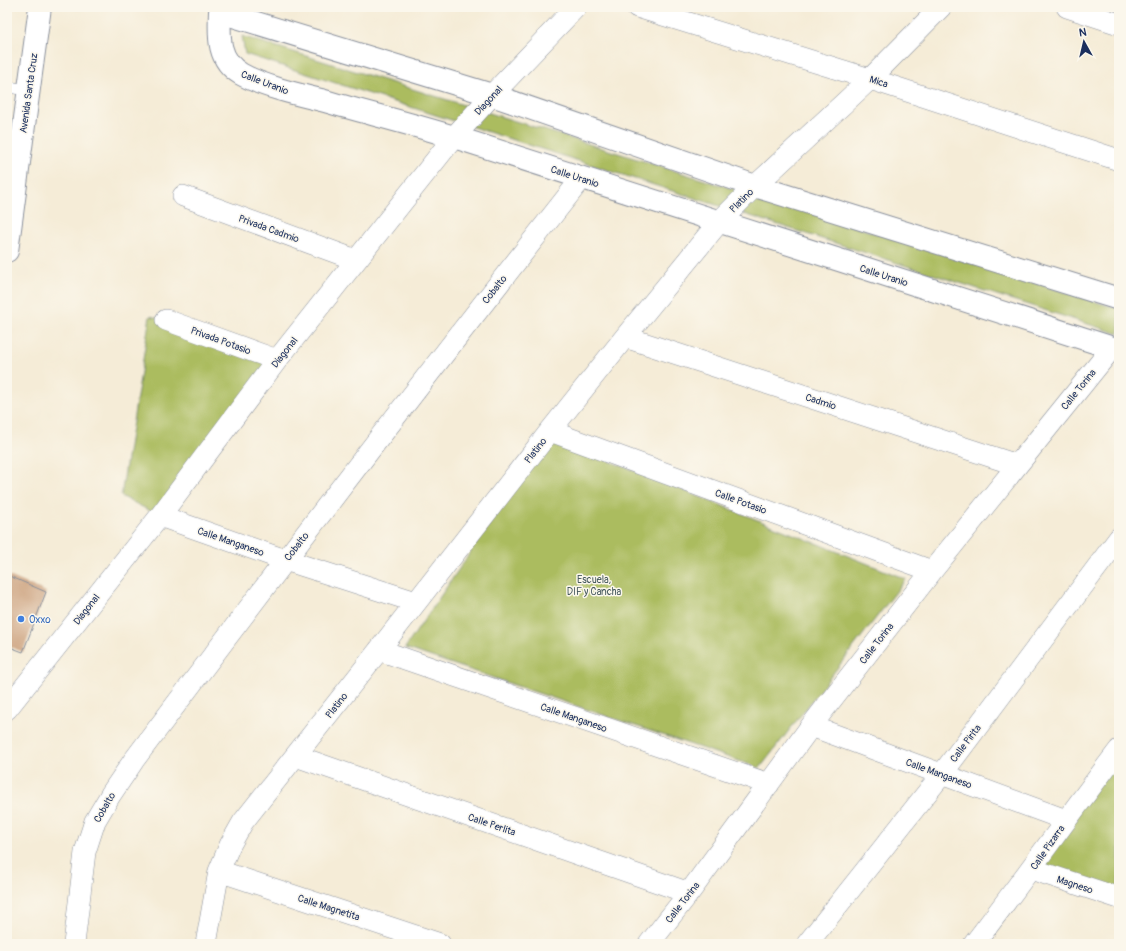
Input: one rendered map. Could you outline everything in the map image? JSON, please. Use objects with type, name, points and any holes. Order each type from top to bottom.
[{"type":"street","name":"Avenida Santa Cruz","points":[[7,251],[12,176],[29,90],[40,7]]},
{"type":"street","name":"Diagonal","points":[[7,709],[160,516],[277,360],[454,137],[576,7]]},
{"type":"street","name":"Mica","points":[[637,7],[870,78],[1119,160]]},
{"type":"street","name":"Platino","points":[[206,944],[219,871],[230,845],[243,822],[550,431],[719,222],[755,186],[870,78],[941,7]]},
{"type":"street","points":[[1067,7],[1117,21]]},
{"type":"street","name":"Calle Uranio","points":[[1115,349],[454,137],[289,92],[258,82],[240,74],[229,65],[223,55],[219,28],[220,10],[492,95],[755,186],[1119,299]]},
{"type":"street","name":"Cobalto","points":[[74,944],[85,852],[95,821],[111,794],[134,760],[285,560],[491,293],[582,178]]},
{"type":"street","name":"Privada Cadmio","points":[[183,196],[356,260]]},
{"type":"street","name":"Privada Potasio","points":[[166,320],[277,360]]},
{"type":"street","name":"Cadmio","points":[[625,337],[1017,465]]},
{"type":"street","name":"Calle Torina","points":[[649,944],[689,894],[811,726],[932,571],[1017,465],[1115,349]]},
{"type":"street","name":"Calle Potasio","points":[[550,431],[932,571]]},
{"type":"street","name":"Calle Manganeso","points":[[160,516],[285,560],[416,602]]},
{"type":"street","name":"Calle Pirita","points":[[807,944],[942,774],[1119,538]]},
{"type":"street","name":"Calle Manganeso","points":[[379,650],[769,784]]},
{"type":"street","name":"Calle Manganeso","points":[[811,726],[1066,820]]},
{"type":"street","name":"Calle Pizarra","points":[[974,944],[1119,750]]},
{"type":"street","name":"Calle Perlita","points":[[296,756],[689,894]]},
{"type":"street","name":"Magneso","points":[[1031,869],[1119,898]]},
{"type":"street","name":"Calle Magnetita","points":[[219,871],[440,944]]},
{"type":"lane","points":[[7,87],[29,90]]},
{"type":"green space","points":[[242,36],[1119,309],[1119,334],[245,54]]},
{"type":"green space","points":[[150,316],[166,320],[277,360],[160,516],[121,496]]},
{"type":"green space","name":"Escuela, DIF y Cancha","points":[[549,437],[906,579],[760,768],[405,648]]},
{"type":"green space","points":[[1119,750],[1119,898],[1031,869]]},
{"type":"building","points":[[7,7],[11,7],[8,37],[7,37]]},
{"type":"building","name":"Oxxo","points":[[7,575],[46,592],[23,652],[7,646]]},
{"type":"place","name":"Oxxo","points":[[21,619]]}]
